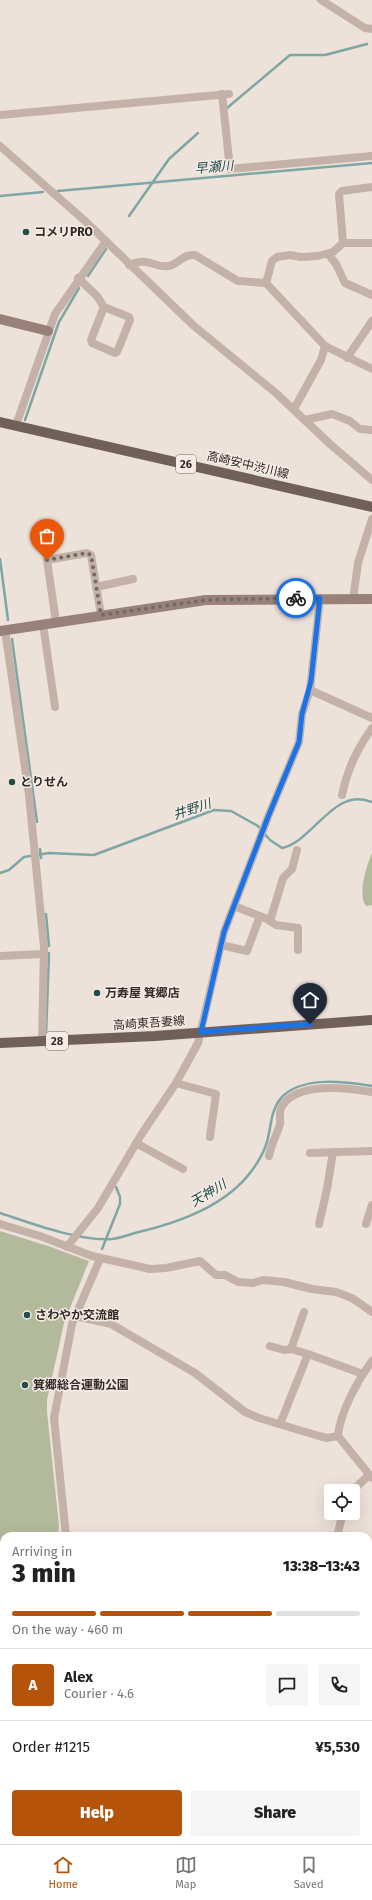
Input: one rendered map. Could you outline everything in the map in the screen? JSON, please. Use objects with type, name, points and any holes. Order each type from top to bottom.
[{"type":"main road","name":"高崎安中渋川線","points":[[0,422],[372,507]]},
{"type":"main road","name":"高崎東吾妻線","points":[[0,1043],[155,1036],[372,1020]]},
{"type":"street","points":[[321,0],[365,28],[372,29]]},
{"type":"street","points":[[0,115],[226,94],[230,168],[372,156]]},
{"type":"street","points":[[0,146],[106,241],[129,265],[194,326],[294,409],[372,480]]},
{"type":"street","points":[[343,243],[339,194],[342,191],[372,187]]},
{"type":"street","points":[[16,425],[55,314],[78,278],[106,241]]},
{"type":"street","points":[[266,283],[272,261],[277,257],[290,255],[310,258],[328,254],[343,243],[372,243]]},
{"type":"street","points":[[328,254],[336,264],[345,283],[372,295]]},
{"type":"street","points":[[129,265],[144,260],[164,266],[170,266],[188,255],[195,255],[238,281],[266,283],[325,346],[372,369]]},
{"type":"street","points":[[78,278],[97,296],[104,307],[129,317],[130,320],[117,352],[115,353],[92,343],[91,340],[104,307]]},
{"type":"street","points":[[0,319],[48,331]]},
{"type":"street","points":[[347,358],[372,321]]},
{"type":"street","points":[[294,409],[321,360],[325,346]]},
{"type":"street","points":[[305,420],[332,414],[350,421],[360,429],[372,430]]},
{"type":"street","points":[[353,599],[358,563],[372,519]]},
{"type":"street","points":[[56,622],[47,560],[87,553],[91,555],[101,615]]},
{"type":"street","points":[[96,587],[133,579]]},
{"type":"street","points":[[70,1244],[111,1187],[136,1143],[176,1083],[196,1049],[221,945],[234,906],[264,825],[297,750],[302,714],[310,690],[320,598]]},
{"type":"street","points":[[42,1042],[44,954],[36,859],[29,794],[2,631],[206,600],[372,598]]},
{"type":"street","points":[[43,624],[55,707]]},
{"type":"street","points":[[310,690],[372,718]]},
{"type":"street","points":[[342,795],[347,773],[358,747],[372,728]]},
{"type":"street","points":[[270,921],[284,878],[292,869],[297,850]]},
{"type":"street","points":[[234,906],[260,916],[276,925],[298,928],[298,950]]},
{"type":"street","points":[[221,945],[247,951],[260,916]]},
{"type":"street","points":[[0,956],[44,954]]},
{"type":"street","points":[[176,1083],[216,1094],[210,1137]]},
{"type":"street","points":[[269,1156],[280,1123],[280,1111],[288,1100],[309,1091],[335,1087],[372,1092]]},
{"type":"street","points":[[136,1143],[183,1169]]},
{"type":"street","points":[[310,1153],[372,1151]]},
{"type":"street","points":[[319,1224],[333,1152]]},
{"type":"street","points":[[366,1224],[372,1205]]},
{"type":"street","points":[[0,1224],[70,1244],[100,1259],[150,1269],[166,1268],[200,1261],[216,1275],[225,1275],[238,1282],[246,1283],[263,1280],[284,1282],[312,1289],[336,1292],[352,1298],[372,1312]]},
{"type":"street","points":[[66,1532],[54,1418],[68,1338],[75,1316],[100,1259]]},
{"type":"street","points":[[291,1349],[304,1312]]},
{"type":"street","points":[[75,1316],[111,1324],[195,1373],[245,1412],[259,1418],[327,1438],[338,1436]]},
{"type":"street","points":[[270,1346],[284,1350],[291,1349],[308,1354],[363,1374]]},
{"type":"street","points":[[280,1424],[308,1354]]},
{"type":"street","points":[[360,1485],[371,1476],[338,1436],[339,1424],[363,1374],[372,1361]]},
{"type":"street","points":[[339,1532],[341,1520]]},
{"type":"green space","points":[[372,853],[372,905],[366,906],[362,895],[364,880]]},
{"type":"green space","name":"箕郷総合運動公園","points":[[0,1231],[89,1261],[64,1323],[47,1400],[59,1525],[58,1532],[0,1532]]},
{"type":"waterway","points":[[227,108],[290,55],[325,55],[367,44]]},
{"type":"waterway","points":[[129,216],[169,159],[198,133]]},
{"type":"waterway","name":"早瀬川","points":[[58,191],[372,163]]},
{"type":"waterway","name":"早瀬川","points":[[0,196],[43,192]]},
{"type":"waterway","points":[[88,276],[106,249]]},
{"type":"waterway","points":[[25,420],[59,322],[79,288]]},
{"type":"waterway","points":[[0,559],[8,620]]},
{"type":"waterway","points":[[12,639],[37,822]]},
{"type":"waterway","name":"井野川","points":[[0,873],[9,870],[24,857],[49,853],[94,855],[214,810],[231,811],[258,826],[270,840],[282,848],[304,836],[325,816],[346,801],[359,799],[372,802]]},
{"type":"waterway","name":"井野川","points":[[40,849],[41,858]]},
{"type":"waterway","points":[[46,914],[49,946]]},
{"type":"waterway","points":[[46,1035],[49,953]]},
{"type":"waterway","name":"天神川","points":[[0,1213],[71,1235],[100,1239],[118,1238],[168,1224],[216,1203],[242,1182],[255,1166],[263,1152],[268,1139],[273,1112],[279,1100],[284,1095],[303,1085],[315,1083],[339,1082],[372,1086]]},
{"type":"waterway","points":[[102,1249],[120,1204],[120,1197],[116,1187]]},
{"type":"way so far","points":[[47,560],[87,553],[91,555],[101,615],[206,600],[296,598]]},
{"type":"place","name":"コメリPRO","points":[[26,232]]},
{"type":"place","name":"とりせん","points":[[12,782]]},
{"type":"place","name":"万寿屋 箕郷店","points":[[97,993]]},
{"type":"place","name":"さわやか交流館","points":[[27,1315]]},
{"type":"place","name":"箕郷総合運動公園","points":[[25,1385]]},
{"type":"route","points":[[296,598],[320,598],[310,690],[302,714],[299,742],[297,750],[268,817],[224,932],[201,1032],[310,1024]]}]
